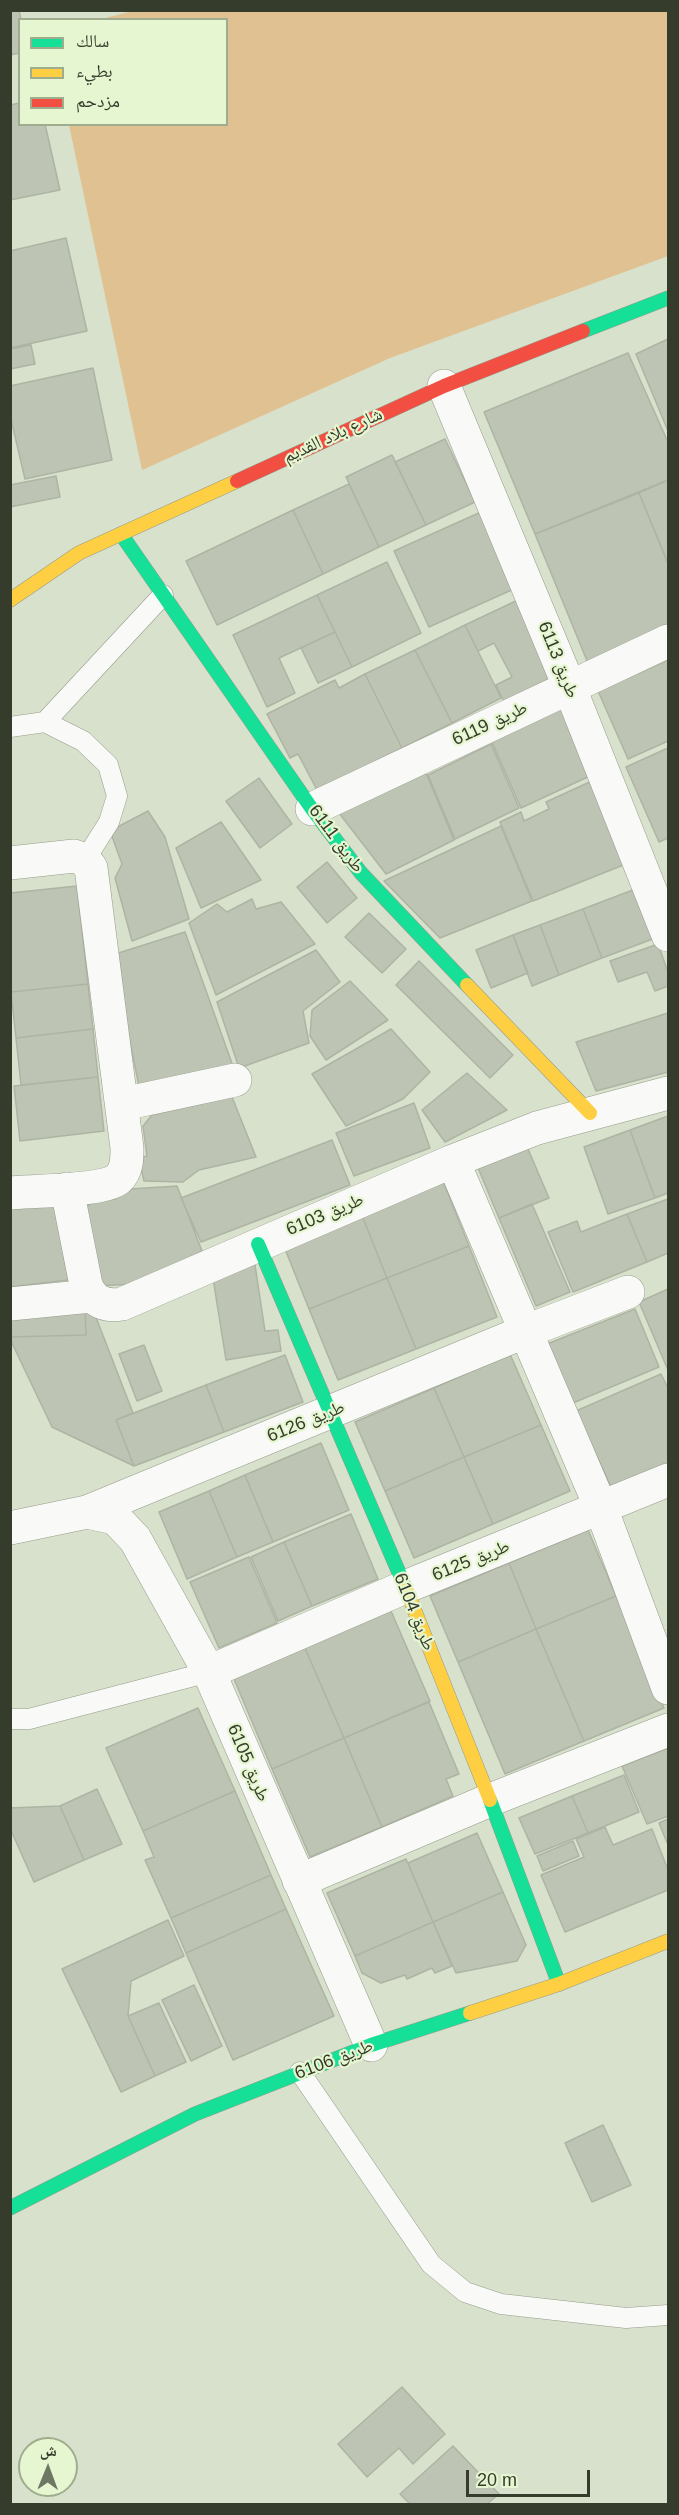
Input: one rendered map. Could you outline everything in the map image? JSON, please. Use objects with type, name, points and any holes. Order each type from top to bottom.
[{"type":"street","name":"شارع بلاد القديم","points":[[10,600],[79,553],[120,534],[444,386],[669,298]]},
{"type":"street","name":"طريق 6113","points":[[444,386],[569,686],[669,935]]},
{"type":"street","name":"طريق 6111","points":[[120,534],[312,809],[361,873],[590,1113]]},
{"type":"street","name":"طريق 6119","points":[[312,809],[569,686],[669,641]]},
{"type":"street","points":[[10,863],[74,856],[89,869],[123,1104],[127,1148],[126,1166],[117,1179],[82,1188],[10,1193]]},
{"type":"street","points":[[123,1104],[235,1080]]},
{"type":"street","name":"طريق 6103","points":[[10,1304],[91,1296],[106,1304],[131,1301],[258,1244],[537,1128],[669,1093]]},
{"type":"street","points":[[453,1161],[601,1508],[669,1688]]},
{"type":"street","points":[[82,1188],[86,1285],[91,1296]]},
{"type":"street","name":"طريق 6104","points":[[258,1244],[405,1587],[490,1800],[559,1984]]},
{"type":"street","name":"طريق 6126","points":[[87,1512],[524,1332],[628,1292]]},
{"type":"street","name":"طريق 6125","points":[[209,1672],[405,1587],[669,1480]]},
{"type":"street","points":[[10,1528],[87,1512]]},
{"type":"street","name":"طريق 6105","points":[[87,1512],[115,1518],[135,1539],[209,1672],[371,2045]]},
{"type":"street","points":[[299,1881],[490,1800],[669,1730]]},
{"type":"street","name":"طريق 6106","points":[[10,2208],[195,2114],[371,2045],[559,1984],[669,1941]]},
{"type":"lane","points":[[45,722],[163,596]]},
{"type":"lane","points":[[10,727],[45,722],[83,741],[108,765],[117,796],[109,822],[89,869]]},
{"type":"lane","points":[[10,1719],[29,1719],[209,1672]]},
{"type":"lane","points":[[300,2072],[431,2264],[465,2292],[513,2306],[626,2318],[669,2315]]},
{"type":"shaded area","points":[[137,10],[668,11],[668,256],[390,358],[142,470],[69,126],[228,126],[228,18],[105,18]]},
{"type":"building","points":[[10,10],[19,10],[18,53],[10,55]]},
{"type":"building","points":[[18,103],[18,126],[45,126],[60,190],[10,200],[10,105]]},
{"type":"building","points":[[66,238],[87,331],[10,348],[10,251]]},
{"type":"building","points":[[668,339],[668,431],[636,354]]},
{"type":"building","points":[[31,345],[35,364],[10,369],[10,349]]},
{"type":"building","points":[[628,353],[668,442],[668,480],[535,534],[484,412]]},
{"type":"building","points":[[93,368],[112,460],[25,479],[10,415],[10,386]]},
{"type":"building","points":[[445,439],[475,502],[426,525],[395,462]]},
{"type":"building","points":[[392,455],[426,525],[379,547],[346,477]]},
{"type":"building","points":[[56,476],[60,497],[10,507],[10,485]]},
{"type":"building","points":[[668,480],[668,563],[639,493]]},
{"type":"building","points":[[349,484],[379,547],[323,574],[293,510]]},
{"type":"building","points":[[639,493],[668,564],[668,632],[590,668],[535,534]]},
{"type":"building","points":[[293,510],[323,574],[217,625],[186,561]]},
{"type":"building","points":[[481,512],[516,588],[429,627],[394,551]]},
{"type":"building","points":[[387,562],[421,633],[352,667],[317,595]]},
{"type":"building","points":[[317,595],[335,632],[279,658],[295,693],[267,707],[233,635]]},
{"type":"building","points":[[520,599],[550,678],[504,702],[496,685],[512,677],[494,643],[478,651],[465,625]]},
{"type":"building","points":[[465,625],[501,698],[452,723],[415,650]]},
{"type":"building","points":[[335,632],[352,667],[318,683],[301,648]]},
{"type":"building","points":[[415,650],[452,723],[402,748],[365,674]]},
{"type":"building","points":[[668,660],[668,741],[628,759],[598,691]]},
{"type":"building","points":[[365,674],[402,748],[317,790],[298,754],[290,758],[267,714],[335,680],[339,688]]},
{"type":"building","points":[[562,707],[592,775],[521,808],[491,740]]},
{"type":"building","points":[[491,744],[519,808],[455,839],[428,775]]},
{"type":"building","points":[[668,748],[668,838],[659,842],[626,767]]},
{"type":"building","points":[[426,773],[454,840],[386,874],[339,813]]},
{"type":"building","points":[[259,778],[292,824],[260,848],[226,801]]},
{"type":"building","points":[[594,780],[631,862],[533,901],[500,822],[521,812],[524,821],[549,809],[546,802]]},
{"type":"building","points":[[148,811],[165,837],[189,919],[132,941],[115,878],[122,864],[110,831]]},
{"type":"building","points":[[221,822],[261,880],[201,908],[176,848]]},
{"type":"building","points":[[501,826],[532,901],[440,938],[384,881]]},
{"type":"building","points":[[327,862],[357,898],[327,923],[297,887]]},
{"type":"building","points":[[77,886],[88,984],[11,992],[10,893]]},
{"type":"building","points":[[638,888],[658,937],[602,958],[583,909]]},
{"type":"building","points":[[252,899],[256,909],[281,902],[315,944],[216,995],[189,923],[217,904],[227,912]]},
{"type":"building","points":[[583,909],[602,958],[559,975],[540,925]]},
{"type":"building","points":[[369,913],[406,949],[382,973],[345,937]]},
{"type":"building","points":[[540,925],[559,975],[532,986],[513,935]]},
{"type":"building","points":[[185,932],[234,1069],[140,1091],[112,955]]},
{"type":"building","points":[[513,935],[528,973],[491,988],[476,950]]},
{"type":"building","points":[[658,944],[668,972],[668,986],[655,991],[647,972],[618,982],[610,961]]},
{"type":"building","points":[[316,950],[340,982],[303,1011],[309,1043],[239,1068],[217,1002]]},
{"type":"building","points":[[419,961],[513,1055],[490,1078],[396,985]]},
{"type":"building","points":[[350,981],[388,1020],[326,1060],[310,1036],[312,1010]]},
{"type":"building","points":[[88,984],[93,1029],[16,1038],[11,992]]},
{"type":"building","points":[[668,1013],[668,1072],[596,1091],[576,1042]]},
{"type":"building","points":[[93,1029],[98,1077],[21,1085],[16,1038]]},
{"type":"building","points":[[391,1029],[430,1072],[403,1099],[346,1126],[312,1074]]},
{"type":"building","points":[[467,1073],[507,1110],[445,1142],[422,1110]]},
{"type":"building","points":[[98,1077],[104,1131],[20,1141],[14,1086]]},
{"type":"building","points":[[232,1097],[256,1157],[199,1170],[183,1182],[144,1181],[139,1158],[147,1156],[143,1126],[152,1115]]},
{"type":"building","points":[[414,1103],[430,1148],[354,1176],[336,1133]]},
{"type":"building","points":[[668,1116],[668,1193],[655,1198],[630,1130]]},
{"type":"building","points":[[630,1130],[655,1198],[608,1214],[584,1147]]},
{"type":"building","points":[[332,1140],[350,1185],[201,1242],[181,1198]]},
{"type":"building","points":[[525,1142],[549,1198],[499,1218],[476,1163]]},
{"type":"building","points":[[443,1181],[469,1246],[387,1278],[361,1213]]},
{"type":"building","points":[[177,1186],[202,1251],[137,1284],[94,1286],[82,1214],[91,1202],[116,1199],[115,1190]]},
{"type":"building","points":[[55,1199],[68,1280],[10,1287],[10,1205]]},
{"type":"building","points":[[668,1199],[668,1253],[647,1262],[627,1214]]},
{"type":"building","points":[[532,1204],[570,1292],[536,1306],[499,1218]]},
{"type":"building","points":[[361,1213],[387,1278],[309,1309],[283,1244]]},
{"type":"building","points":[[627,1214],[647,1262],[573,1292],[548,1232],[577,1221],[581,1232]]},
{"type":"building","points":[[469,1246],[497,1317],[416,1349],[387,1278]]},
{"type":"building","points":[[255,1265],[265,1331],[278,1330],[281,1351],[226,1360],[212,1272]]},
{"type":"building","points":[[387,1278],[416,1349],[338,1380],[309,1309]]},
{"type":"building","points":[[668,1289],[668,1370],[639,1302]]},
{"type":"building","points":[[85,1307],[92,1307],[133,1413],[116,1420],[134,1466],[52,1427],[10,1339],[10,1337],[86,1335]]},
{"type":"building","points":[[85,1307],[86,1335],[10,1337],[10,1309]]},
{"type":"building","points":[[635,1309],[659,1367],[573,1403],[547,1344]]},
{"type":"building","points":[[144,1345],[162,1391],[137,1401],[119,1354]]},
{"type":"building","points":[[510,1354],[541,1425],[464,1457],[434,1388]]},
{"type":"building","points":[[285,1355],[303,1402],[224,1432],[206,1385]]},
{"type":"building","points":[[661,1374],[668,1388],[668,1464],[612,1489],[576,1411]]},
{"type":"building","points":[[206,1385],[224,1432],[134,1466],[116,1420]]},
{"type":"building","points":[[434,1388],[464,1457],[385,1491],[355,1422]]},
{"type":"building","points":[[541,1425],[570,1491],[493,1524],[464,1457]]},
{"type":"building","points":[[321,1443],[349,1510],[273,1542],[245,1475]]},
{"type":"building","points":[[464,1457],[493,1524],[414,1558],[385,1491]]},
{"type":"building","points":[[245,1475],[273,1542],[237,1557],[209,1491]]},
{"type":"building","points":[[209,1491],[237,1557],[187,1579],[159,1512]]},
{"type":"building","points":[[351,1514],[378,1579],[312,1606],[284,1542]]},
{"type":"building","points":[[588,1530],[616,1596],[536,1629],[509,1563]]},
{"type":"building","points":[[284,1542],[312,1606],[278,1621],[251,1557]]},
{"type":"building","points":[[249,1557],[277,1623],[219,1648],[190,1582]]},
{"type":"building","points":[[509,1563],[536,1629],[458,1662],[430,1596]]},
{"type":"building","points":[[616,1596],[664,1708],[584,1741],[536,1629]]},
{"type":"building","points":[[391,1611],[430,1701],[344,1738],[305,1648]]},
{"type":"building","points":[[536,1629],[584,1741],[505,1774],[458,1662]]},
{"type":"building","points":[[305,1648],[344,1738],[272,1769],[234,1679]]},
{"type":"building","points":[[429,1702],[459,1774],[446,1779],[453,1796],[382,1827],[344,1738]]},
{"type":"building","points":[[198,1708],[235,1791],[143,1831],[106,1748]]},
{"type":"building","points":[[344,1738],[382,1827],[310,1857],[272,1769]]},
{"type":"building","points":[[668,1748],[668,1816],[647,1824],[622,1766]]},
{"type":"building","points":[[624,1775],[639,1812],[588,1833],[572,1796]]},
{"type":"building","points":[[97,1789],[122,1844],[84,1860],[60,1806]]},
{"type":"building","points":[[235,1791],[271,1875],[171,1918],[145,1860],[154,1857],[143,1831]]},
{"type":"building","points":[[572,1796],[588,1833],[535,1854],[519,1818]]},
{"type":"building","points":[[60,1806],[84,1860],[34,1882],[10,1828],[10,1808]]},
{"type":"building","points":[[668,1819],[668,1845],[659,1823]]},
{"type":"building","points":[[605,1827],[613,1845],[652,1829],[668,1870],[668,1890],[565,1932],[541,1875],[584,1857],[576,1839]]},
{"type":"building","points":[[477,1833],[503,1892],[433,1922],[408,1863]]},
{"type":"building","points":[[573,1841],[579,1856],[543,1871],[537,1856]]},
{"type":"building","points":[[406,1859],[433,1922],[355,1956],[327,1893]]},
{"type":"building","points":[[271,1875],[286,1909],[186,1953],[171,1918]]},
{"type":"building","points":[[503,1892],[526,1945],[517,1961],[456,1973],[433,1922]]},
{"type":"building","points":[[286,1909],[334,2016],[233,2060],[186,1953]]},
{"type":"building","points":[[168,1920],[184,1956],[131,1981],[128,2016],[155,2076],[121,2092],[62,1969]]},
{"type":"building","points":[[433,1922],[452,1966],[435,1973],[432,1968],[407,1979],[405,1975],[381,1983],[362,1973],[355,1956]]},
{"type":"building","points":[[194,1985],[222,2046],[191,2061],[162,2000]]},
{"type":"building","points":[[159,2003],[186,2062],[155,2076],[128,2016]]},
{"type":"building","points":[[603,2125],[631,2185],[592,2202],[565,2143]]},
{"type":"building","points":[[402,2387],[445,2434],[413,2464],[399,2448],[367,2477],[338,2444]]},
{"type":"building","points":[[453,2446],[499,2494],[487,2504],[410,2504],[400,2494]]},
{"type":"traffic: fast","points":[[583,331],[668,298]]},
{"type":"traffic: fast","points":[[121,534],[312,809],[361,873],[467,985]]},
{"type":"traffic: fast","points":[[258,1244],[406,1589]]},
{"type":"traffic: fast","points":[[490,1800],[559,1984]]},
{"type":"traffic: fast","points":[[10,2208],[195,2114],[371,2045],[470,2013]]},
{"type":"traffic: slow","points":[[10,600],[79,553],[237,481]]},
{"type":"traffic: slow","points":[[467,985],[590,1113]]},
{"type":"traffic: slow","points":[[406,1589],[490,1800]]},
{"type":"traffic: slow","points":[[470,2013],[559,1984],[668,1941]]},
{"type":"traffic: jam","points":[[237,481],[444,386],[583,331]]}]
